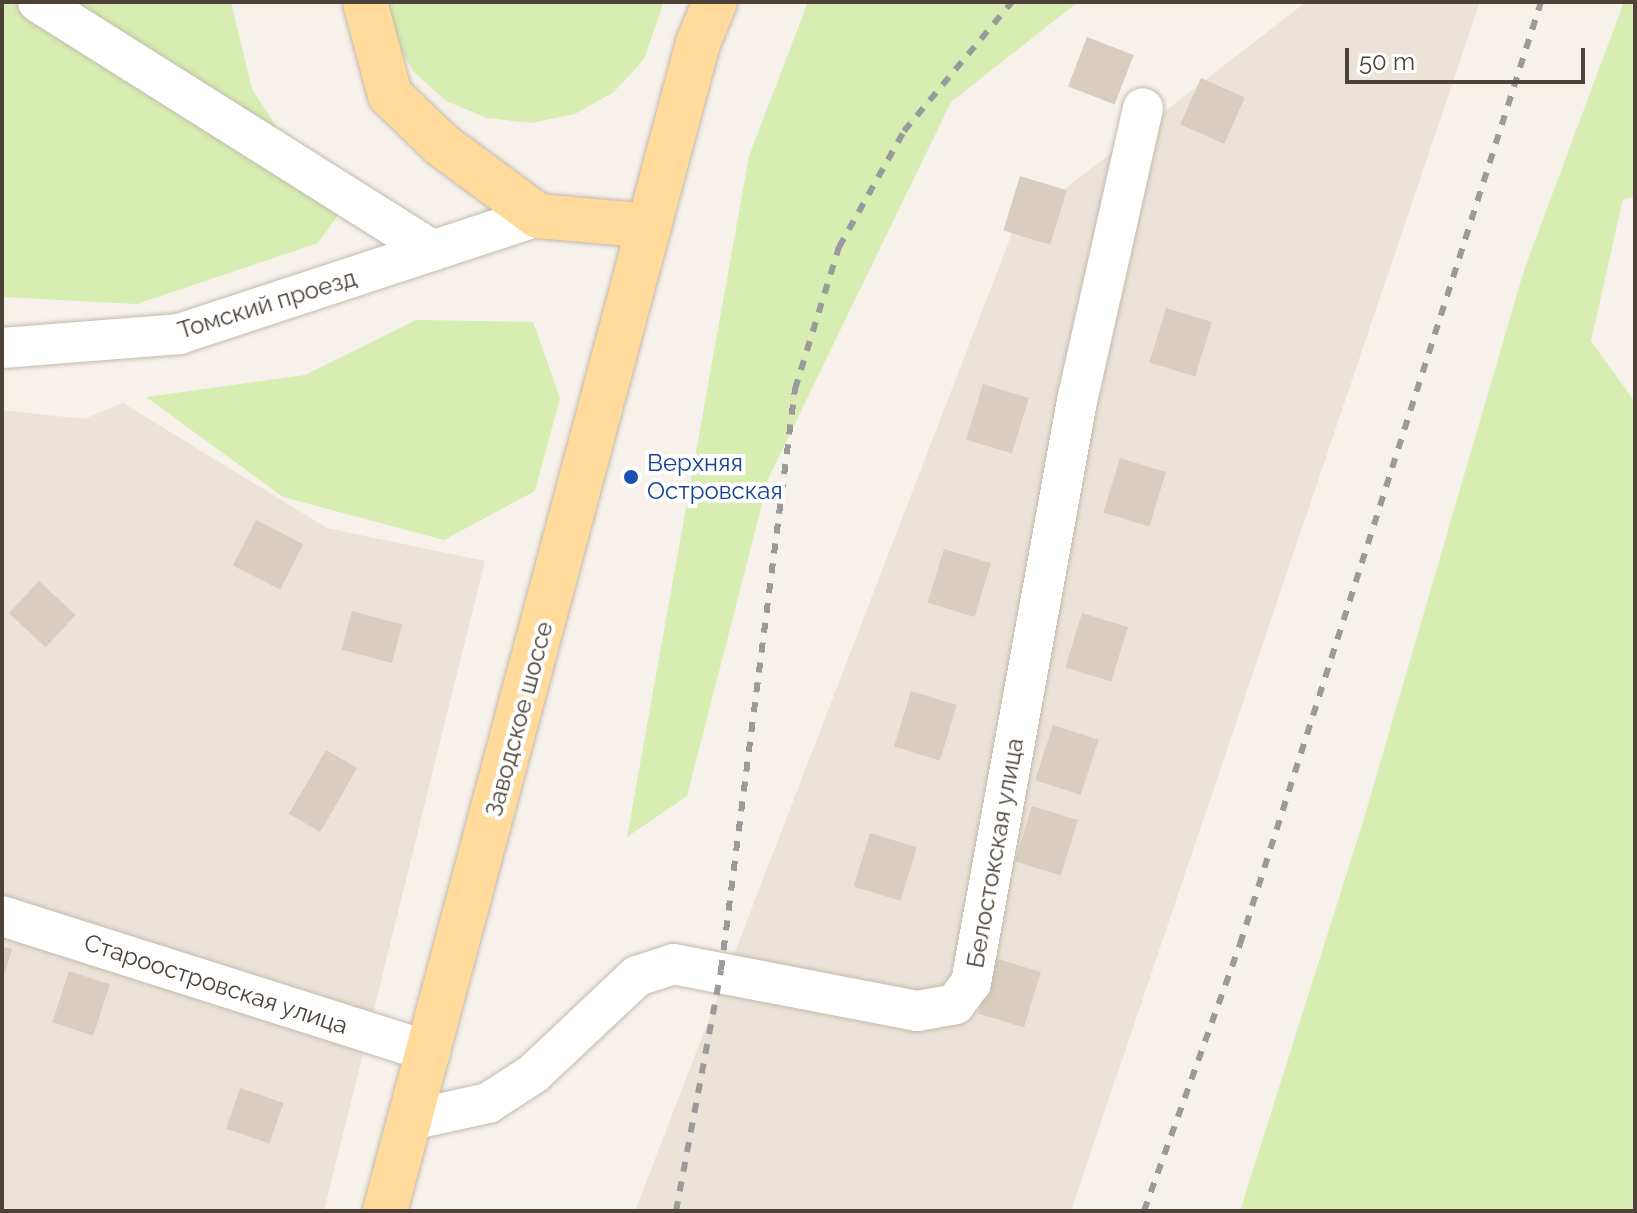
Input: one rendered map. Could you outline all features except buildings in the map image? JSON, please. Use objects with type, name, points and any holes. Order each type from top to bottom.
[{"type":"main road","points":[[365,2],[390,95],[442,145],[538,216],[650,226]]},
{"type":"main road","name":"Заводское шоссе","points":[[385,1211],[650,226],[715,2]]},
{"type":"street","points":[[38,2],[433,251]]},
{"type":"street","name":"Белостокская улица","points":[[411,1120],[488,1103],[533,1074],[637,976],[673,964],[917,1011],[955,1004],[971,983],[1077,401],[1143,108]]},
{"type":"street","name":"Томский проезд","points":[[2,348],[179,334],[538,216]]},
{"type":"street","name":"Староостровская улица","points":[[2,916],[430,1052]]},
{"type":"shaded area","points":[[1306,2],[1480,2],[1071,1211],[635,1211],[1014,228]]},
{"type":"shaded area","points":[[123,403],[327,528],[485,561],[324,1211],[2,1211],[2,410],[84,419]]},
{"type":"green space","points":[[2,2],[231,2],[252,89],[289,146],[358,187],[318,243],[137,304],[2,297]]},
{"type":"green space","points":[[384,2],[664,2],[644,59],[614,92],[575,114],[531,123],[487,118],[446,101],[413,71],[391,32]]},
{"type":"green space","points":[[808,2],[1078,2],[951,102],[769,477],[687,796],[627,837],[749,156]]},
{"type":"green space","points":[[1624,2],[1635,2],[1635,197],[1623,199],[1591,341],[1635,402],[1635,1211],[1240,1211],[1362,825],[1524,270]]},
{"type":"green space","points":[[416,320],[533,322],[560,398],[535,491],[444,540],[283,497],[146,397],[305,375]]},
{"type":"railway","points":[[676,1211],[721,970],[795,389],[839,247],[904,131],[1012,2]]},
{"type":"railway","points":[[1144,1211],[1240,944],[1541,2]]},
{"type":"place","name":"Верхняя Островская","points":[[631,477]]}]
